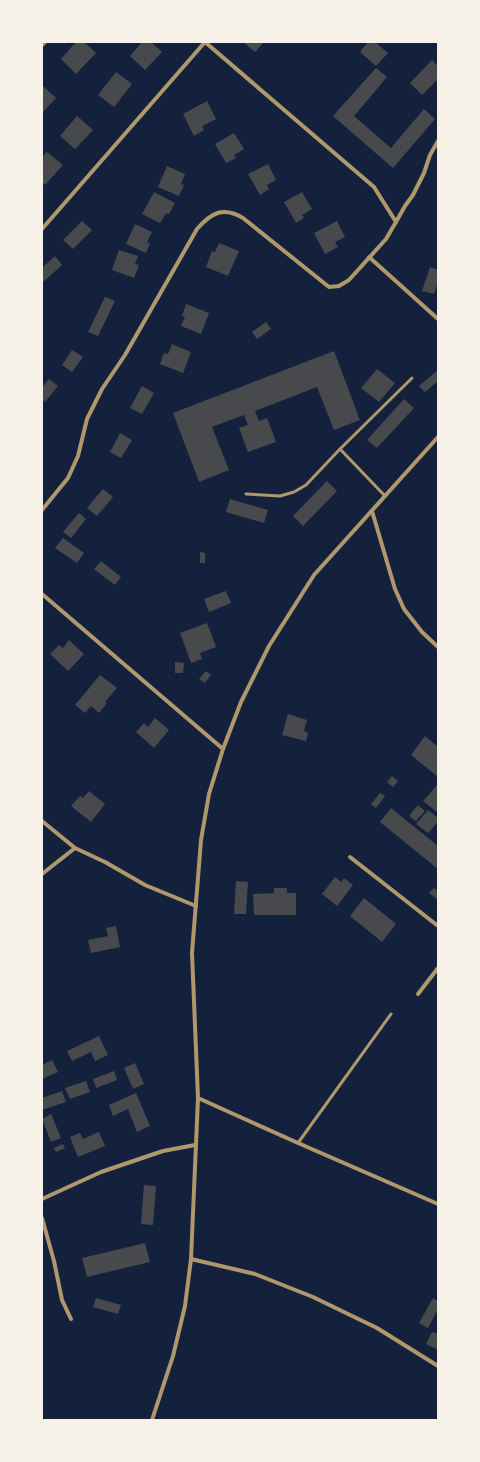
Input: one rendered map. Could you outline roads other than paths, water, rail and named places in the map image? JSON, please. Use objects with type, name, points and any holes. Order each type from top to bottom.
[{"type":"street","points":[[42,45],[45,42]]},
{"type":"street","points":[[42,228],[205,42],[374,187],[396,222]]},
{"type":"street","points":[[42,510],[68,478],[78,456],[87,419],[102,389],[125,355],[197,229],[207,218],[220,212],[233,212],[243,218],[330,287],[339,286],[349,280],[386,239],[404,206],[413,195],[424,173],[430,155],[438,141]]},
{"type":"street","points":[[369,258],[438,319]]},
{"type":"street","points":[[152,1420],[173,1356],[185,1306],[191,1259],[198,1098],[192,953],[202,840],[209,794],[223,749],[241,702],[269,646],[314,575],[438,437]]},
{"type":"street","points":[[372,511],[395,589],[404,609],[422,632],[438,648]]},
{"type":"street","points":[[42,594],[223,749]]},
{"type":"street","points":[[42,821],[75,848],[105,862],[145,885],[196,906]]},
{"type":"street","points":[[42,874],[75,848]]},
{"type":"street","points":[[350,857],[438,926]]},
{"type":"street","points":[[418,994],[438,968]]},
{"type":"street","points":[[198,1098],[438,1204]]},
{"type":"street","points":[[42,1198],[115,1168],[163,1151],[195,1145]]},
{"type":"street","points":[[42,1218],[54,1261],[62,1300],[71,1319]]},
{"type":"street","points":[[191,1259],[254,1274],[313,1297],[377,1328],[438,1366]]},
{"type":"lane","points":[[246,494],[280,496],[294,492],[306,485],[412,378]]},
{"type":"lane","points":[[340,449],[385,496]]},
{"type":"lane","points":[[298,1143],[391,1014]]}]
